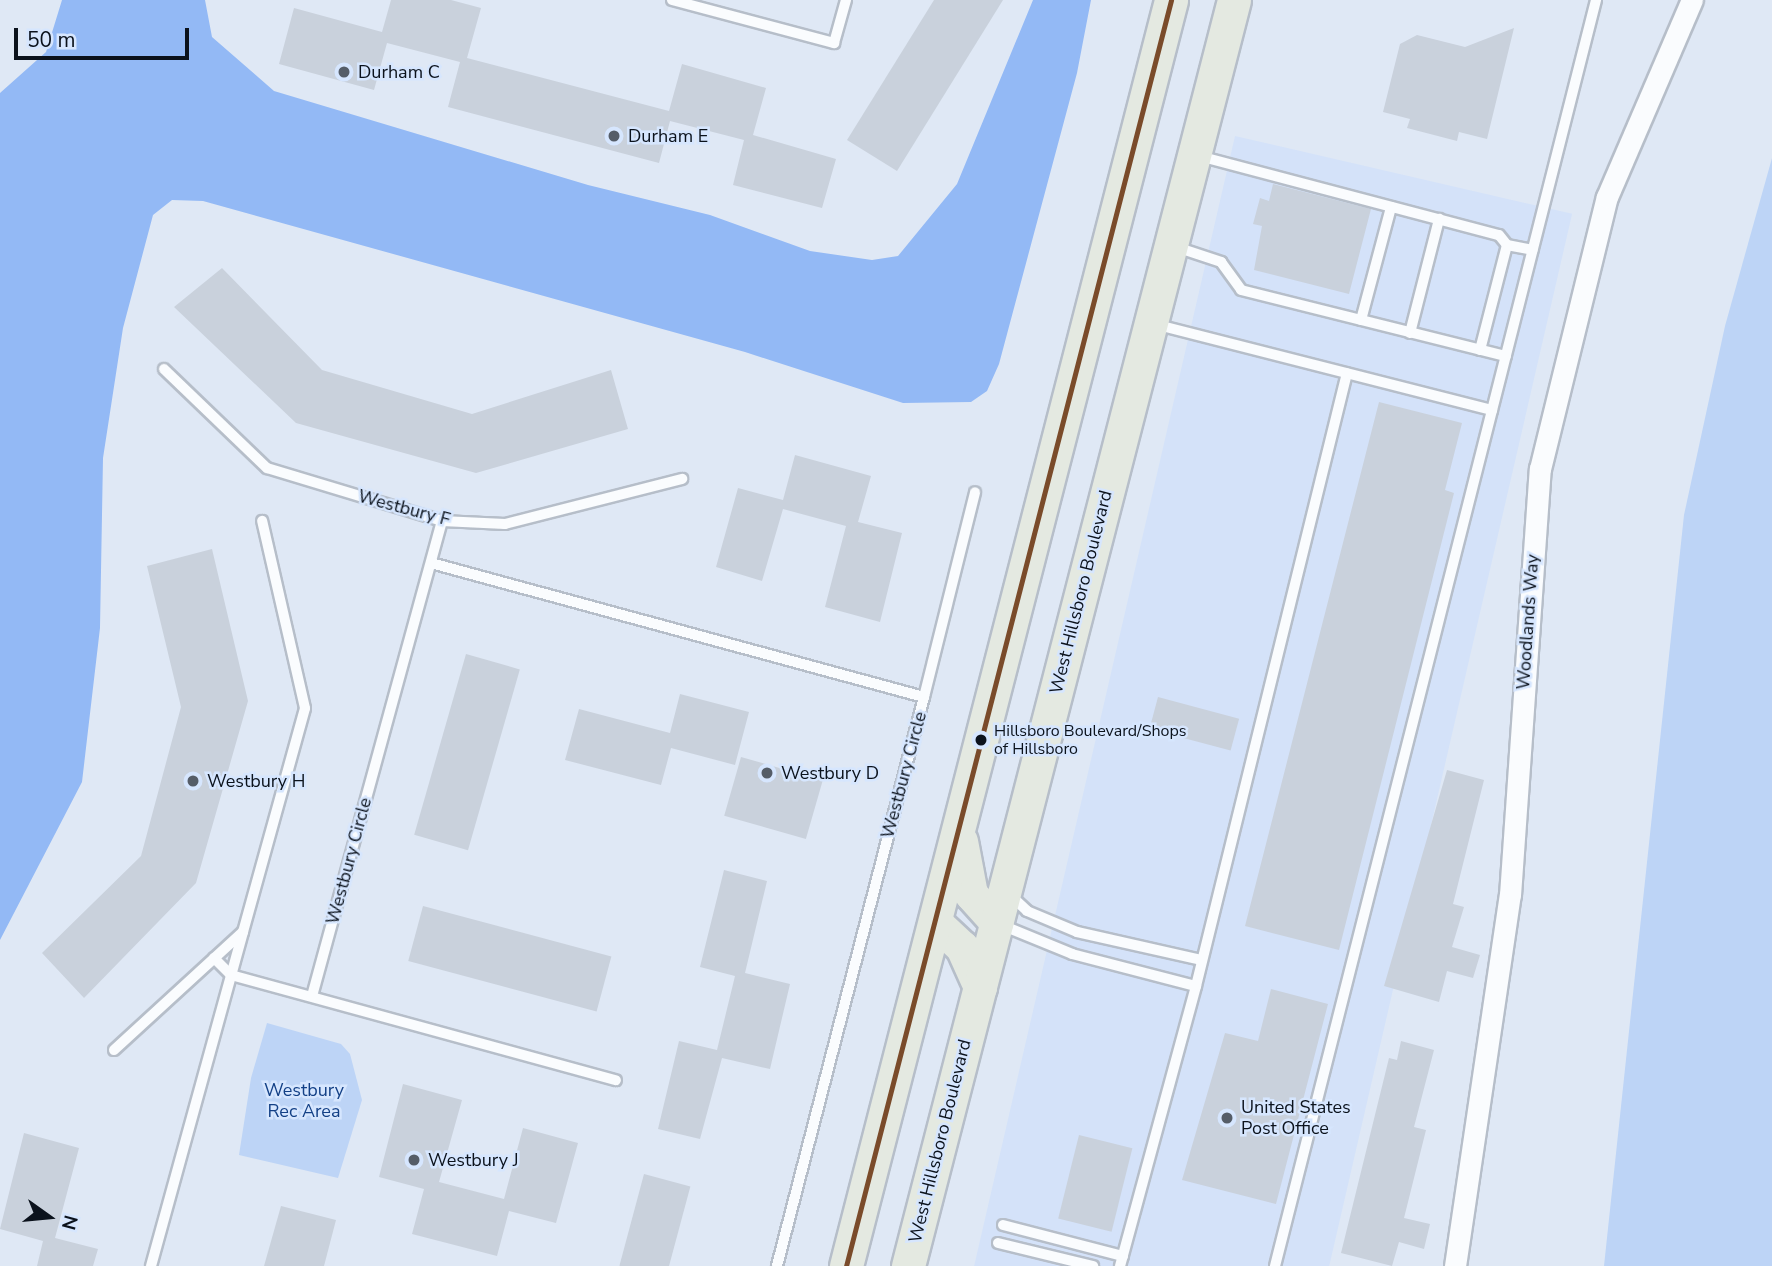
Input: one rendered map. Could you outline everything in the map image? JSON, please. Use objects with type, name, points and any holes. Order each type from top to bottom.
[{"type":"main road","points":[[846,1266],[1171,0]]},
{"type":"main road","name":"West Hillsboro Boulevard","points":[[908,1266],[1234,0]]},
{"type":"main road","points":[[959,830],[971,894],[996,922]]},
{"type":"main road","points":[[935,922],[962,947],[980,987]]},
{"type":"street","name":"Woodlands Way","points":[[1455,1266],[1510,895],[1540,468],[1607,197],[1692,0]]},
{"type":"lane","points":[[672,0],[834,43],[846,0]]},
{"type":"lane","points":[[1275,1266],[1596,0]]},
{"type":"lane","points":[[1194,155],[1499,235],[1507,245],[1533,250]]},
{"type":"lane","points":[[1361,320],[1391,207]]},
{"type":"lane","points":[[1410,332],[1439,219]]},
{"type":"lane","points":[[1171,245],[1221,262],[1241,290],[1506,356]]},
{"type":"lane","points":[[1480,350],[1507,245]]},
{"type":"lane","points":[[1151,323],[1492,410]]},
{"type":"lane","name":"Westbury F","points":[[164,369],[267,468],[442,521],[505,524],[682,479]]},
{"type":"lane","points":[[1003,1225],[1121,1261],[1196,986],[1347,373]]},
{"type":"lane","points":[[924,697],[975,492]]},
{"type":"lane","name":"Westbury Circle","points":[[312,996],[442,521]]},
{"type":"lane","points":[[151,1266],[305,708],[262,522]]},
{"type":"lane","name":"Westbury Circle","points":[[431,563],[924,697],[776,1266]]},
{"type":"lane","points":[[1005,889],[1027,912],[1077,932],[1201,960]]},
{"type":"lane","points":[[996,922],[1072,954],[1196,986]]},
{"type":"lane","points":[[114,1051],[243,932]]},
{"type":"lane","points":[[214,958],[231,975],[617,1080]]},
{"type":"lane","points":[[998,1243],[1093,1266]]},
{"type":"shaded area","points":[[1235,136],[1572,214],[1329,1266],[974,1266]]},
{"type":"green space","points":[[1772,158],[1772,1266],[1604,1266],[1684,515],[1725,326]]},
{"type":"green space","name":"Westbury Rec Area","points":[[267,1023],[341,1044],[350,1054],[362,1100],[338,1178],[239,1155],[251,1078]]},
{"type":"water","points":[[62,0],[205,0],[212,37],[274,91],[588,185],[710,215],[810,251],[872,260],[898,256],[957,184],[1033,0],[1091,0],[1077,73],[999,364],[987,391],[971,402],[903,403],[745,352],[203,201],[172,200],[153,215],[123,328],[103,458],[100,628],[82,782],[0,940],[0,93],[46,52]]},
{"type":"building","points":[[391,0],[451,0],[481,8],[467,58],[669,111],[682,64],[766,88],[753,135],[836,159],[822,208],[733,185],[744,140],[670,121],[659,163],[448,107],[460,62],[387,43],[374,90],[279,64],[294,8],[382,32]]},
{"type":"building","points":[[934,0],[1003,0],[897,171],[847,140]]},
{"type":"building","points":[[1514,28],[1487,139],[1459,132],[1457,141],[1407,128],[1410,119],[1383,112],[1400,44],[1417,35],[1465,47]]},
{"type":"building","points":[[1273,184],[1371,209],[1349,294],[1254,270],[1262,226],[1253,224],[1260,198],[1269,201]]},
{"type":"building","points":[[222,268],[322,370],[472,414],[611,370],[628,429],[476,473],[296,423],[174,307]]},
{"type":"building","points":[[1379,402],[1462,423],[1445,490],[1454,493],[1339,950],[1245,926]]},
{"type":"building","points":[[795,455],[871,476],[858,522],[902,533],[880,622],[825,607],[846,526],[783,509],[762,581],[716,567],[738,488],[783,500]]},
{"type":"building","name":"Westbury H","points":[[212,549],[248,701],[196,883],[84,998],[42,953],[141,856],[181,707],[147,566]]},
{"type":"building","points":[[466,654],[520,669],[468,850],[414,835]]},
{"type":"building","name":"Westbury D","points":[[680,694],[749,712],[735,765],[671,748],[661,785],[565,760],[579,709],[670,733]]},
{"type":"building","points":[[1158,697],[1239,719],[1231,751],[1149,729]]},
{"type":"building","points":[[741,757],[823,780],[806,839],[724,816]]},
{"type":"building","points":[[1447,770],[1484,780],[1453,904],[1464,907],[1452,947],[1480,955],[1473,978],[1447,971],[1439,1002],[1384,986]]},
{"type":"building","points":[[724,870],[767,881],[745,973],[790,984],[770,1069],[722,1058],[700,1139],[658,1129],[679,1041],[717,1050],[735,976],[700,967]]},
{"type":"building","points":[[423,906],[611,956],[597,1012],[408,961]]},
{"type":"building","points":[[1271,989],[1328,1004],[1276,1204],[1182,1180],[1225,1033],[1258,1041]]},
{"type":"building","points":[[1401,1041],[1434,1050],[1414,1127],[1426,1130],[1404,1218],[1430,1224],[1424,1249],[1399,1242],[1392,1266],[1341,1253],[1389,1058],[1397,1060]]},
{"type":"building","name":"Westbury J","points":[[403,1084],[462,1100],[439,1182],[504,1199],[523,1128],[578,1143],[556,1223],[509,1211],[497,1256],[412,1234],[424,1189],[379,1177]]},
{"type":"building","points":[[24,1133],[79,1148],[55,1238],[98,1249],[93,1266],[37,1266],[43,1241],[0,1229]]},
{"type":"building","points":[[1079,1135],[1132,1148],[1112,1232],[1058,1218]]},
{"type":"building","points":[[644,1174],[690,1186],[669,1266],[619,1266]]},
{"type":"building","points":[[281,1206],[336,1220],[324,1266],[264,1266]]},
{"type":"transit line","points":[[846,1266],[1171,0]]},
{"type":"place","name":"Durham C","points":[[344,72]]},
{"type":"place","name":"Durham E","points":[[614,136]]},
{"type":"place","name":"Hillsboro Boulevard/Shops of Hillsboro","points":[[981,740]]},
{"type":"place","name":"Westbury D","points":[[767,773]]},
{"type":"place","name":"Westbury H","points":[[193,781]]},
{"type":"place","name":"United States Post Office","points":[[1227,1118]]},
{"type":"place","name":"Westbury J","points":[[414,1160]]}]
